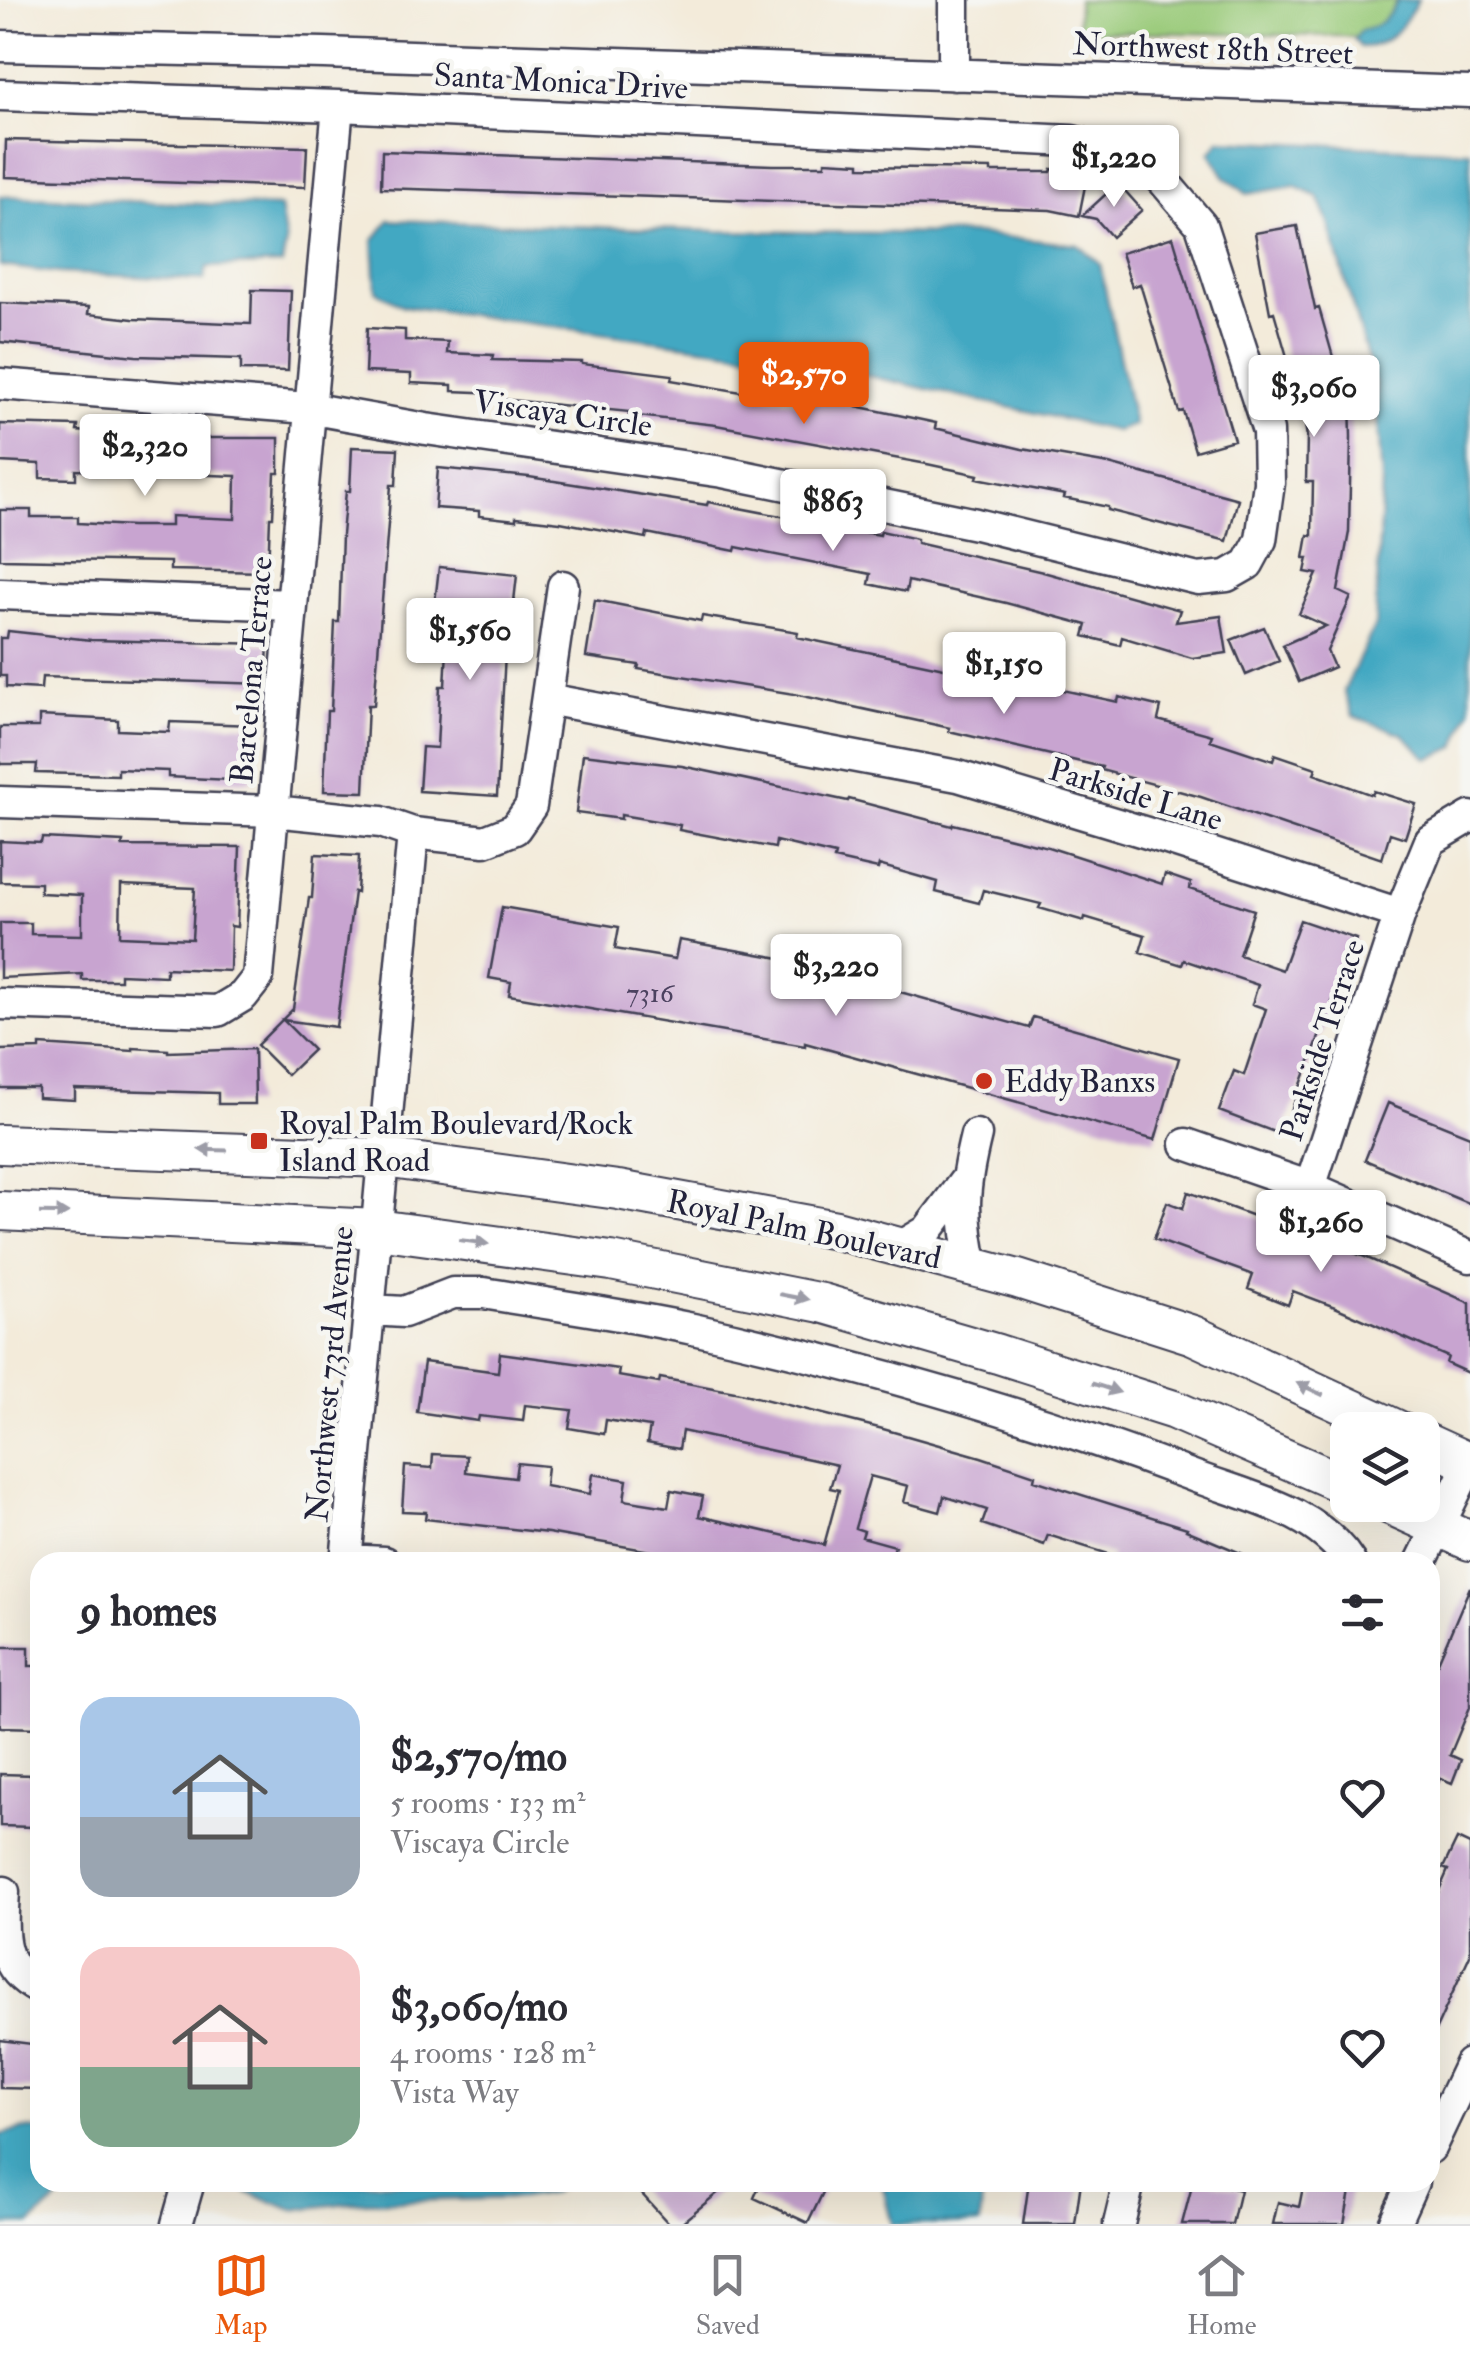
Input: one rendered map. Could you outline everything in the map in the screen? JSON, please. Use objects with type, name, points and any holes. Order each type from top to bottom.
[{"type":"main road","name":"Royal Palm Boulevard","points":[[0,1144],[384,1158],[618,1190],[836,1230],[974,1267],[1194,1335],[1359,1412]]},
{"type":"main road","points":[[0,1211],[378,1229],[611,1261],[822,1303],[1174,1410],[1330,1478]]},
{"type":"main road","points":[[1440,1449],[1470,1462]]},
{"type":"main road","points":[[1428,1522],[1454,1534]]},
{"type":"street","points":[[954,0],[954,75]]},
{"type":"street","name":"Northwest 18th Street","points":[[0,46],[324,53],[1470,92]]},
{"type":"street","name":"Santa Monica Drive","points":[[0,95],[338,106],[1072,140],[1116,152],[1160,177],[1202,225],[1268,431],[1269,483],[1260,540],[1248,564],[1227,576]]},
{"type":"street","name":"Barcelona Terrace","points":[[0,1004],[218,1010],[243,996],[258,977],[338,106]]},
{"type":"street","name":"Viscaya Circle","points":[[0,384],[308,408],[723,472],[976,524],[1198,579],[1227,576]]},
{"type":"street","points":[[0,802],[273,812],[381,822],[412,833],[485,842],[515,829],[531,806],[563,586]]},
{"type":"street","points":[[0,594],[292,605]]},
{"type":"street","name":"Parkside Lane","points":[[547,699],[958,776],[1167,838],[1400,914]]},
{"type":"street","points":[[1400,914],[1430,841],[1470,817]]},
{"type":"street","name":"Northwest 73rd Avenue","points":[[347,1552],[412,833]]},
{"type":"street","name":"Parkside Terrace","points":[[1310,1187],[1400,914]]},
{"type":"street","points":[[974,1267],[964,1225],[964,1182],[976,1134]]},
{"type":"street","points":[[1186,1144],[1310,1187],[1470,1258]]},
{"type":"street","points":[[900,1247],[927,1231],[964,1182]]},
{"type":"street","points":[[370,1310],[404,1312],[452,1293],[484,1293],[690,1328],[906,1380],[1102,1442],[1304,1518],[1336,1541],[1343,1552]]},
{"type":"street","points":[[1433,1552],[1454,1534],[1470,1462]]},
{"type":"street","points":[[4,1892],[1,1954],[28,1984]]},
{"type":"street","points":[[1440,2127],[1470,2064]]},
{"type":"street","points":[[177,2224],[185,2192]]},
{"type":"street","points":[[1119,2224],[1127,2192]]},
{"type":"street","points":[[1394,2224],[1409,2192]]},
{"type":"green space","points":[[1078,0],[1397,0],[1379,37],[1077,31]]},
{"type":"water","points":[[1398,0],[1418,0],[1402,26],[1387,39],[1360,47],[1354,39],[1361,30],[1383,21]]},
{"type":"water","points":[[1220,140],[1470,151],[1470,710],[1456,747],[1428,759],[1403,734],[1353,716],[1344,691],[1375,625],[1382,481],[1375,384],[1328,221],[1318,197],[1295,186],[1247,194],[1224,176],[1210,153]]},
{"type":"water","points":[[0,196],[280,207],[286,243],[282,264],[207,267],[204,280],[0,266]]},
{"type":"water","points":[[389,220],[716,231],[977,234],[1078,245],[1100,264],[1134,425],[1116,431],[796,360],[403,306],[376,291],[373,241]]},
{"type":"water","points":[[30,2129],[30,2192],[68,2192],[31,2224],[0,2224],[0,2135]]},
{"type":"water","points":[[246,2192],[553,2192],[521,2198],[355,2202],[293,2210]]},
{"type":"water","points":[[884,2192],[982,2192],[980,2224],[892,2224]]},
{"type":"building","points":[[6,140],[307,147],[305,187],[5,177]]},
{"type":"building","points":[[382,151],[772,165],[825,165],[825,161],[860,163],[860,167],[991,172],[1052,169],[1087,176],[1079,216],[1050,210],[381,188]]},
{"type":"building","points":[[1118,183],[1142,210],[1112,237],[1096,219],[1082,216]]},
{"type":"building","points":[[1297,226],[1315,309],[1319,308],[1345,399],[1350,399],[1351,437],[1349,532],[1338,591],[1351,597],[1327,651],[1334,667],[1299,682],[1283,645],[1326,626],[1299,614],[1317,574],[1305,572],[1308,558],[1304,558],[1308,535],[1312,536],[1313,482],[1306,482],[1303,412],[1274,312],[1270,313],[1255,233]]},
{"type":"building","points":[[1173,237],[1234,440],[1195,451],[1140,284],[1132,287],[1121,253]]},
{"type":"building","points":[[252,290],[291,291],[288,371],[241,370],[241,359],[136,356],[0,342],[0,303],[89,307],[88,314],[133,319],[251,324]]},
{"type":"building","points":[[367,328],[405,330],[405,340],[448,342],[447,353],[493,355],[492,360],[582,362],[672,375],[671,380],[811,404],[812,399],[856,406],[936,423],[935,428],[1022,449],[1109,464],[1238,499],[1227,541],[1064,498],[1065,495],[927,464],[716,425],[500,399],[500,393],[452,391],[452,385],[411,383],[411,374],[365,372]]},
{"type":"building","points":[[0,424],[78,426],[77,431],[168,438],[279,438],[268,572],[170,570],[170,562],[0,559],[0,510],[31,510],[31,517],[78,517],[78,523],[132,526],[171,526],[171,516],[235,519],[236,476],[76,470],[76,479],[40,478],[40,464],[0,462]]},
{"type":"building","points":[[352,447],[398,449],[396,485],[391,485],[374,705],[368,705],[364,792],[324,791],[327,711],[331,711],[335,622],[339,622],[342,535]]},
{"type":"building","points":[[438,468],[529,477],[707,505],[708,502],[917,539],[917,543],[1043,572],[1180,610],[1176,622],[1221,616],[1227,653],[1192,658],[1122,637],[1120,645],[1084,636],[1087,625],[1006,603],[908,581],[906,592],[869,584],[871,574],[736,547],[735,551],[647,533],[646,538],[560,522],[479,516],[479,511],[435,508]]},
{"type":"building","points":[[439,567],[517,575],[512,619],[507,619],[497,796],[419,791],[422,747],[437,748],[440,686],[445,686],[449,613],[434,611]]},
{"type":"building","points":[[595,600],[701,621],[702,616],[798,632],[797,637],[963,672],[967,657],[1010,667],[1060,680],[1058,689],[1161,707],[1158,720],[1212,735],[1210,740],[1273,761],[1275,754],[1316,768],[1314,774],[1372,795],[1374,791],[1416,804],[1405,838],[1390,833],[1382,859],[1201,797],[1101,770],[1102,767],[949,731],[950,728],[794,694],[586,657]]},
{"type":"building","points":[[1264,627],[1279,661],[1246,675],[1231,640]]},
{"type":"building","points":[[8,631],[91,640],[268,644],[266,684],[42,677],[41,689],[6,687],[6,676],[0,676],[0,638],[7,638]]},
{"type":"building","points":[[39,716],[118,720],[118,730],[169,732],[170,722],[253,725],[251,781],[168,777],[168,771],[118,769],[118,775],[36,773],[37,764],[0,764],[0,727],[39,727]]},
{"type":"building","points":[[583,754],[682,766],[849,799],[1048,847],[1162,884],[1165,874],[1191,883],[1190,889],[1254,910],[1239,955],[1282,970],[1300,920],[1356,939],[1282,1135],[1219,1111],[1234,1071],[1244,1075],[1266,1009],[1252,1004],[1258,985],[1184,960],[1182,965],[1140,952],[1145,935],[1039,908],[1041,904],[983,890],[979,903],[936,892],[938,882],[879,865],[878,869],[834,859],[835,855],[776,841],[775,848],[679,830],[680,825],[621,815],[621,819],[576,813]]},
{"type":"building","points":[[42,838],[123,842],[122,846],[240,847],[237,927],[231,926],[230,971],[166,968],[166,976],[120,974],[120,980],[82,980],[82,974],[0,978],[0,923],[31,923],[31,934],[82,935],[82,895],[40,893],[40,883],[0,882],[0,841],[41,843]],"holes":[[[121,885],[195,888],[192,939],[120,936]]]},
{"type":"building","points":[[315,854],[359,856],[357,893],[354,892],[336,1027],[283,1020],[313,1050],[287,1075],[257,1045],[293,1009],[312,898]]},
{"type":"building","points":[[502,907],[619,927],[615,949],[675,959],[679,940],[819,965],[818,969],[1029,1028],[1033,1017],[1179,1058],[1155,1140],[805,1043],[509,995],[511,982],[489,978]]},
{"type":"building","points":[[40,1045],[168,1052],[254,1049],[255,1104],[218,1104],[218,1093],[75,1089],[75,1100],[38,1098],[38,1088],[0,1088],[0,1050],[40,1049]]},
{"type":"building","points":[[1388,1103],[1470,1136],[1470,1204],[1365,1160]]},
{"type":"building","points":[[1188,1192],[1365,1257],[1470,1303],[1470,1374],[1446,1363],[1448,1357],[1335,1307],[1293,1291],[1288,1305],[1248,1289],[1253,1275],[1154,1239],[1167,1202],[1183,1208]]},
{"type":"building","points":[[500,1353],[619,1369],[618,1376],[659,1383],[660,1378],[740,1393],[981,1457],[1035,1475],[1034,1480],[1187,1528],[1238,1552],[1102,1552],[1048,1535],[1044,1545],[982,1524],[987,1510],[944,1496],[940,1512],[904,1502],[908,1486],[870,1476],[855,1528],[864,1531],[862,1537],[895,1546],[893,1552],[656,1552],[548,1533],[425,1519],[426,1512],[402,1511],[405,1466],[432,1468],[433,1454],[467,1456],[466,1472],[515,1478],[517,1463],[547,1466],[545,1486],[590,1494],[593,1474],[627,1480],[624,1500],[668,1507],[671,1490],[703,1496],[699,1516],[824,1545],[839,1490],[830,1488],[837,1465],[682,1431],[679,1449],[647,1443],[650,1427],[606,1420],[604,1434],[569,1428],[572,1410],[525,1405],[523,1421],[479,1416],[478,1421],[417,1412],[424,1362],[498,1372]]},
{"type":"building","points":[[1470,1587],[1470,1707],[1450,1755],[1461,1760],[1452,1783],[1440,1778],[1440,1658]]},
{"type":"building","points":[[0,1647],[29,1647],[30,1728],[0,1727]]},
{"type":"building","points":[[0,1774],[30,1775],[30,1827],[0,1826]]},
{"type":"building","points":[[1457,1839],[1470,1845],[1470,1955],[1440,2020],[1440,1888],[1448,1870],[1443,1868]]},
{"type":"building","points":[[0,2040],[30,2044],[30,2089],[0,2088]]},
{"type":"building","points":[[640,2192],[719,2192],[680,2224],[669,2224]]},
{"type":"building","points":[[757,2192],[823,2192],[808,2223],[754,2198]]},
{"type":"building","points":[[1028,2192],[1080,2192],[1075,2224],[1023,2224]]},
{"type":"building","points":[[1190,2192],[1240,2192],[1232,2224],[1182,2224]]},
{"type":"building","points":[[1302,2192],[1350,2192],[1344,2224],[1273,2224],[1278,2202],[1299,2207]]},
{"type":"place","name":"Eddy Banxs","points":[[984,1081]]},
{"type":"place","name":"Royal Palm Boulevard/Rock Island Road","points":[[259,1141]]}]
